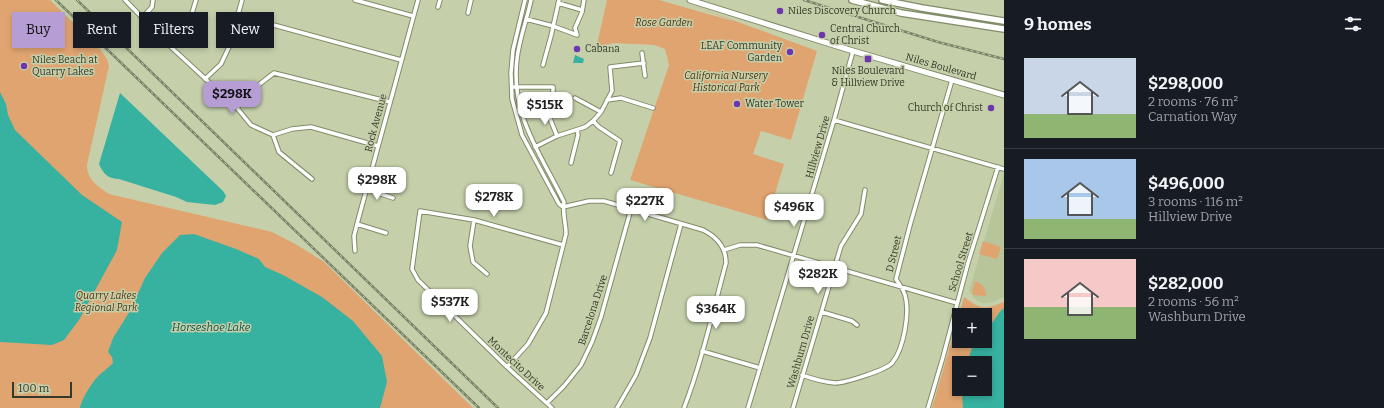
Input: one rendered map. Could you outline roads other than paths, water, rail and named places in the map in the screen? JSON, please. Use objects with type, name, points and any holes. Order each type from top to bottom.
[{"type":"main road","name":"Niles Boulevard","points":[[690,0],[853,51],[1004,95]]},
{"type":"main road","points":[[852,0],[915,15],[1004,29]]},
{"type":"main road","points":[[882,0],[929,10],[1004,21]]},
{"type":"street","points":[[125,0],[139,13]]},
{"type":"street","points":[[148,12],[152,8],[153,0]]},
{"type":"street","points":[[192,12],[196,0]]},
{"type":"street","points":[[238,12],[242,0]]},
{"type":"street","points":[[355,0],[367,2],[413,16]]},
{"type":"street","name":"Rock Avenue","points":[[354,251],[354,236],[357,224],[400,60],[418,0]]},
{"type":"street","points":[[438,7],[440,0]]},
{"type":"street","points":[[468,13],[471,0]]},
{"type":"street","points":[[525,0],[513,50],[511,87],[514,108],[522,135],[558,204],[563,208]]},
{"type":"street","points":[[507,367],[528,344],[546,314],[566,234],[563,208],[564,202],[528,132],[522,116],[516,87],[517,60],[531,0]]},
{"type":"street","points":[[521,18],[552,26],[577,35],[575,28],[584,0]]},
{"type":"street","points":[[543,64],[552,36],[552,26],[558,1],[582,10]]},
{"type":"street","points":[[274,25],[400,60]]},
{"type":"street","points":[[172,48],[237,108],[251,125],[273,135],[292,129],[311,127],[378,146]]},
{"type":"street","points":[[205,79],[221,64],[229,48]]},
{"type":"street","name":"Hillview Drive","points":[[748,408],[834,120],[853,51]]},
{"type":"street","points":[[642,53],[645,76]]},
{"type":"street","points":[[535,147],[557,136],[577,130],[593,121],[601,112],[612,91],[610,67],[644,63]]},
{"type":"street","points":[[237,108],[252,90],[274,73],[390,102]]},
{"type":"street","name":"D Street","points":[[802,375],[821,381],[837,383],[885,368],[892,363],[897,354],[905,330],[906,306],[905,296],[896,279],[952,80]]},
{"type":"street","points":[[511,87],[553,87],[553,104]]},
{"type":"street","points":[[575,98],[601,112]]},
{"type":"street","points":[[607,100],[621,98],[653,108]]},
{"type":"street","points":[[547,111],[557,136]]},
{"type":"street","points":[[834,120],[1004,169]]},
{"type":"street","points":[[593,121],[599,127],[620,141],[610,173]]},
{"type":"street","points":[[571,163],[578,135],[577,130]]},
{"type":"street","points":[[273,135],[279,152],[312,179]]},
{"type":"street","name":"School Street","points":[[928,408],[998,167]]},
{"type":"street","points":[[366,189],[393,198]]},
{"type":"street","name":"Washburn Drive","points":[[793,408],[834,267],[841,246],[861,214],[865,190]]},
{"type":"street","points":[[563,208],[573,204],[589,201],[604,202],[703,230],[717,239],[724,250],[726,263],[702,351],[684,408]]},
{"type":"street","name":"Barcelona Drive","points":[[547,403],[564,386],[581,365],[592,342],[601,316],[630,209]]},
{"type":"street","name":"Montecito Drive","points":[[474,220],[420,211],[412,269],[418,280],[507,367],[552,408]]},
{"type":"street","points":[[487,274],[473,262],[470,246],[474,220],[563,245]]},
{"type":"street","points":[[357,224],[386,233]]},
{"type":"street","points":[[617,408],[636,375],[650,338],[681,224]]},
{"type":"street","points":[[724,250],[740,245],[753,245],[834,267],[957,304]]},
{"type":"street","points":[[822,312],[852,321],[857,325]]},
{"type":"street","points":[[702,351],[760,368]]},
{"type":"water","points":[[575,55],[584,59],[583,63],[573,63]]},
{"type":"water","points":[[0,92],[15,130],[82,195],[122,222],[117,250],[79,320],[64,340],[52,345],[0,342]]},
{"type":"water","points":[[120,93],[223,191],[226,196],[223,202],[215,205],[187,202],[176,197],[109,177],[102,171],[99,164]]},
{"type":"water","name":"Horseshoe Lake","points":[[194,234],[259,259],[265,267],[283,275],[322,297],[353,321],[382,356],[387,382],[380,408],[80,408],[92,383],[113,363],[112,357],[108,352],[113,338],[130,311],[145,278],[162,253],[180,235]]},
{"type":"water","points":[[1004,308],[1004,408],[963,408],[962,396],[992,396],[992,356],[969,356],[972,348],[992,348],[992,323]]},
{"type":"railway","points":[[56,0],[479,408]]},
{"type":"railway","points":[[77,0],[498,408]]},
{"type":"railway","points":[[804,0],[938,42],[1004,59]]},
{"type":"place","name":"Niles Discovery Church","points":[[780,11]]},
{"type":"place","name":"Central Church of Christ","points":[[822,35]]},
{"type":"place","name":"Cabana","points":[[577,49]]},
{"type":"place","name":"LEAF Community Garden","points":[[790,52]]},
{"type":"place","name":"Niles Boulevard & Hillview Drive","points":[[868,59]]},
{"type":"place","name":"Niles Beach at Quarry Lakes","points":[[24,66]]},
{"type":"place","name":"Water Tower","points":[[737,104]]},
{"type":"place","name":"Church of Christ","points":[[991,108]]},
{"type":"park label","name":"Rose Garden","points":[[664,23]]},
{"type":"park label","name":"California Nursery Historical Park","points":[[726,82]]},
{"type":"park label","name":"Quarry Lakes Regional Park","points":[[106,302]]}]
